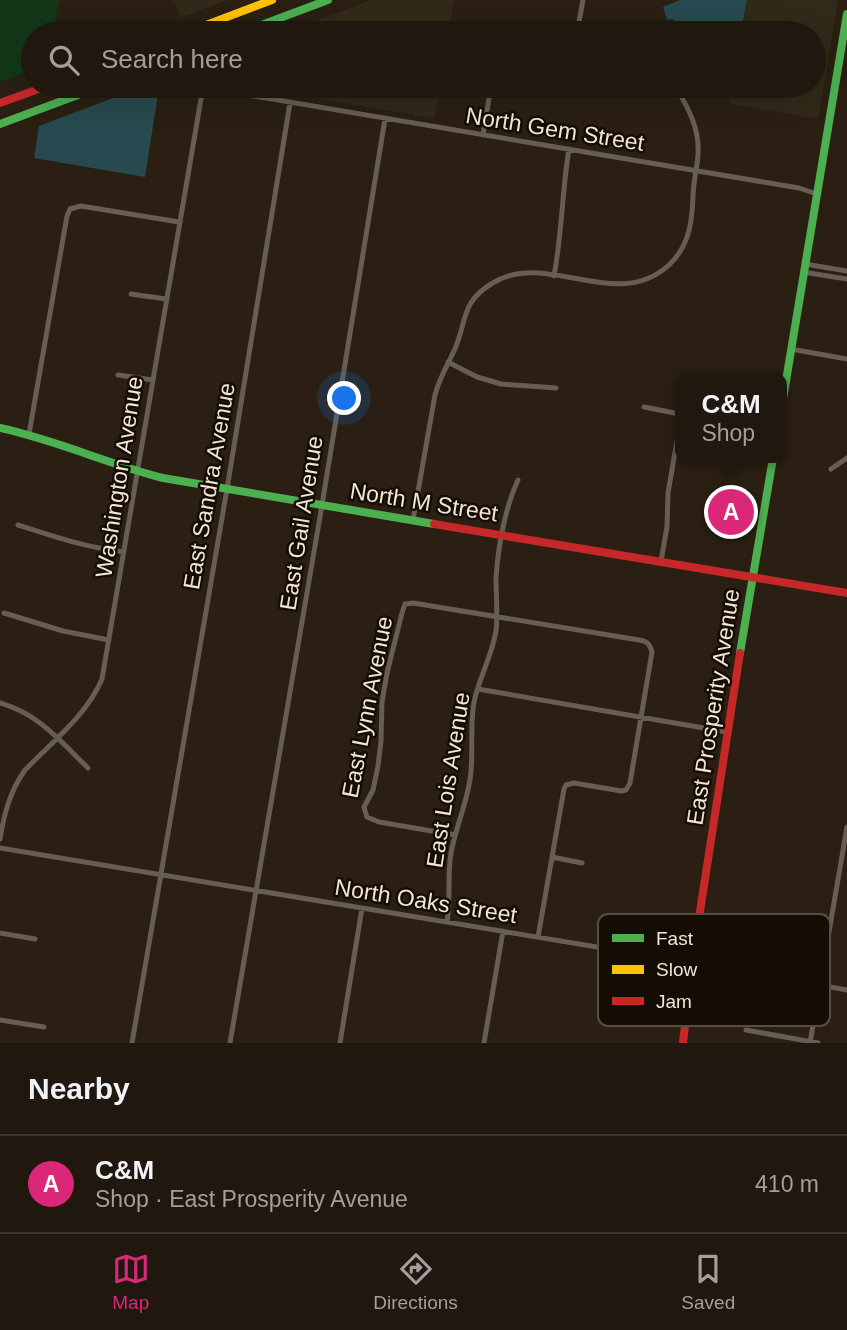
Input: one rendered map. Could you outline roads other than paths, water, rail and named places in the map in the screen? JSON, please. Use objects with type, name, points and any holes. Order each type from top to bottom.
[{"type":"main road","points":[[217,21],[272,0]]},
{"type":"main road","points":[[272,21],[328,0]]},
{"type":"main road","points":[[787,374],[847,14]]},
{"type":"main road","points":[[0,103],[21,95]]},
{"type":"main road","points":[[0,124],[70,98]]},
{"type":"main road","name":"North M Street","points":[[0,428],[163,478],[847,593]]},
{"type":"main road","name":"East Prosperity Avenue","points":[[700,914],[772,463]]},
{"type":"street","points":[[579,21],[583,0]]},
{"type":"street","name":"Washington Avenue","points":[[0,839],[9,799],[25,770],[81,714],[102,678],[200,98]]},
{"type":"street","name":"North Gem Street","points":[[262,98],[696,170],[799,188],[817,194]]},
{"type":"street","points":[[483,135],[489,98]]},
{"type":"street","points":[[413,520],[435,395],[471,301],[491,283],[516,274],[535,273],[613,285],[629,284],[654,276],[680,252],[691,227],[698,153],[698,139],[690,111],[682,98]]},
{"type":"street","name":"East Sandra Avenue","points":[[132,1043],[290,103]]},
{"type":"street","name":"East Gail Avenue","points":[[230,1043],[385,119]]},
{"type":"street","points":[[554,276],[569,149]]},
{"type":"street","points":[[29,435],[70,209],[81,206],[179,222]]},
{"type":"street","points":[[804,268],[847,271],[847,265]]},
{"type":"street","points":[[804,268],[847,279]]},
{"type":"street","points":[[131,294],[166,299]]},
{"type":"street","points":[[791,349],[847,359]]},
{"type":"street","points":[[448,362],[477,377],[501,384],[556,388]]},
{"type":"street","points":[[118,375],[153,380]]},
{"type":"street","points":[[644,407],[675,413]]},
{"type":"street","points":[[661,561],[675,452]]},
{"type":"street","points":[[831,469],[847,458]]},
{"type":"street","name":"East Lois Avenue","points":[[447,922],[450,861],[470,786],[471,729],[478,689],[494,642],[497,569],[510,497],[518,480]]},
{"type":"street","points":[[18,525],[73,543],[124,552]]},
{"type":"street","name":"East Lynn Avenue","points":[[455,835],[380,822],[367,817],[364,807],[373,790],[382,741],[382,702],[387,673],[405,604],[497,617]]},
{"type":"street","points":[[4,613],[63,631],[110,640]]},
{"type":"street","points":[[497,617],[626,638],[648,643],[652,652],[629,787],[621,791],[574,783],[566,786],[562,793],[538,937]]},
{"type":"street","points":[[478,689],[727,732]]},
{"type":"street","points":[[0,703],[38,720],[88,768]]},
{"type":"street","points":[[0,796],[9,799]]},
{"type":"street","points":[[830,927],[847,827]]},
{"type":"street","name":"North Oaks Street","points":[[0,848],[598,947]]},
{"type":"street","points":[[552,857],[582,863]]},
{"type":"street","points":[[340,1043],[362,908]]},
{"type":"street","points":[[484,1043],[503,932]]},
{"type":"street","points":[[0,933],[35,939]]},
{"type":"street","points":[[0,1020],[44,1027]]},
{"type":"street","points":[[746,1030],[813,1043]]},
{"type":"water","points":[[680,0],[747,0],[743,21],[667,20],[663,7]]},
{"type":"water","points":[[113,98],[157,98],[145,177],[34,158],[39,126]]},
{"type":"place","name":"C&M","points":[[731,512]]}]
